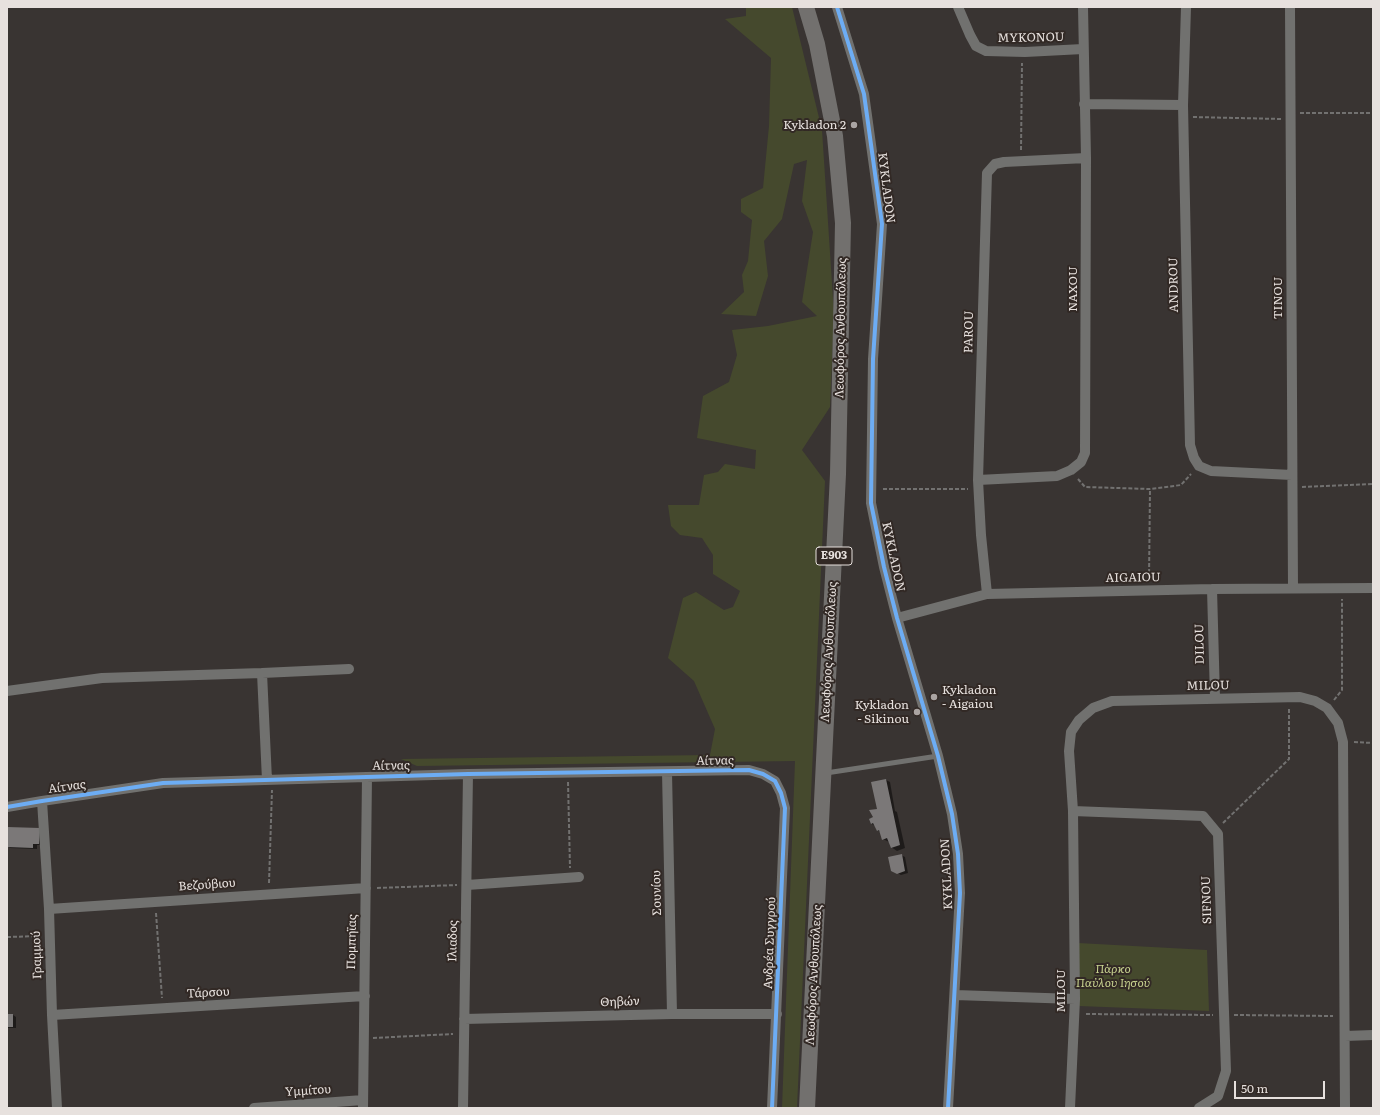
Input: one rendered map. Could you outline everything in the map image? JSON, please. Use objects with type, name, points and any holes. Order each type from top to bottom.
[{"type":"main road","name":"Λεωφόρος Ανθουπόλεως","points":[[806,7],[817,44],[835,136],[843,224],[838,474],[808,1108]]},
{"type":"street","name":"KYKLADON","points":[[837,7],[864,94],[882,224],[872,359],[871,503],[884,567],[897,618],[938,756],[952,814],[958,854],[960,892],[948,1108]]},
{"type":"street","name":"MYKONOU","points":[[958,7],[976,46],[986,51],[1022,52],[1083,49]]},
{"type":"street","name":"NAXOU","points":[[1071,470],[1081,462],[1085,453],[1086,158],[1083,7]]},
{"type":"street","name":"ANDROU","points":[[1186,7],[1184,117],[1190,445],[1194,458],[1199,466]]},
{"type":"street","name":"TINOU","points":[[1290,7],[1293,588]]},
{"type":"street","points":[[1084,104],[1184,105]]},
{"type":"street","name":"PAROU","points":[[987,594],[981,536],[978,484],[986,173],[995,164],[1021,161],[1086,158]]},
{"type":"street","points":[[1199,466],[1210,471],[1292,475]]},
{"type":"street","points":[[978,484],[1057,476],[1071,470]]},
{"type":"street","name":"AIGAIOU","points":[[897,618],[987,594],[1212,589],[1373,588]]},
{"type":"street","name":"DILOU","points":[[1212,589],[1215,698]]},
{"type":"street","points":[[7,691],[102,678],[262,673],[349,668]]},
{"type":"street","points":[[262,673],[269,780]]},
{"type":"street","name":"MILOU","points":[[1070,1108],[1075,999],[1073,812],[1069,751],[1071,732],[1079,720],[1093,708],[1112,701],[1215,698],[1300,698],[1315,701],[1327,708]]},
{"type":"street","points":[[1327,708],[1338,723],[1343,742],[1345,1108]]},
{"type":"street","name":"Αίτνας","points":[[7,807],[163,783],[468,774],[749,770],[763,774],[775,781]]},
{"type":"street","name":"Σουνίου","points":[[667,772],[672,1014]]},
{"type":"street","name":"Ιλιαδος","points":[[463,1108],[468,774]]},
{"type":"street","name":"Πομπηϊας","points":[[363,1104],[367,777]]},
{"type":"street","name":"Ανδρέα Συγγρού","points":[[772,1108],[785,808],[781,793],[775,781]]},
{"type":"street","name":"Γραμμού","points":[[42,801],[49,909],[56,1108]]},
{"type":"street","name":"SIFNOU","points":[[1073,812],[1203,816],[1218,834],[1226,1071],[1218,1096],[1199,1108]]},
{"type":"street","points":[[467,885],[574,877]]},
{"type":"street","name":"Βεζούβιου","points":[[49,909],[366,888]]},
{"type":"street","points":[[955,995],[1075,999]]},
{"type":"street","name":"Τάρσου","points":[[52,1015],[365,996]]},
{"type":"street","name":"Θηβών","points":[[464,1019],[672,1014],[777,1014]]},
{"type":"street","points":[[1345,1036],[1373,1035]]},
{"type":"street","name":"Υμμίτου","points":[[254,1108],[363,1104]]},
{"type":"lane","points":[[823,773],[938,756]]},
{"type":"path","points":[[1021,161],[1022,52]]},
{"type":"path","points":[[1184,117],[1373,114]]},
{"type":"path","points":[[1071,470],[1086,486],[1150,488],[1181,485],[1199,466]]},
{"type":"path","points":[[871,489],[978,484]]},
{"type":"path","points":[[1292,488],[1373,484]]},
{"type":"path","points":[[1149,590],[1150,488]]},
{"type":"path","points":[[1327,708],[1342,690],[1342,588]]},
{"type":"path","points":[[1215,831],[1289,759],[1288,698]]},
{"type":"path","points":[[1343,742],[1373,743]]},
{"type":"path","points":[[568,773],[574,877]]},
{"type":"path","points":[[269,780],[269,894]]},
{"type":"path","points":[[366,888],[467,885]]},
{"type":"path","points":[[155,902],[163,1008]]},
{"type":"path","points":[[7,938],[50,936]]},
{"type":"path","points":[[1074,1014],[1345,1016]]},
{"type":"path","points":[[364,1039],[464,1033]]},
{"type":"green space","points":[[746,7],[792,7],[822,130],[834,314],[830,407],[802,450],[825,481],[797,1108],[782,1108],[795,761],[417,766],[401,759],[710,755],[715,729],[694,681],[668,658],[683,598],[696,592],[724,610],[733,607],[740,591],[713,574],[713,555],[702,538],[680,535],[671,526],[668,505],[699,505],[704,475],[718,472],[725,464],[755,469],[756,450],[697,438],[703,396],[729,382],[737,355],[732,330],[768,326],[817,316],[802,302],[813,232],[802,201],[807,160],[794,164],[782,219],[764,241],[768,276],[756,316],[721,314],[744,292],[742,275],[748,261],[752,220],[741,212],[741,199],[763,188],[769,126],[771,58],[725,19],[746,16]]},
{"type":"green space","name":"Πἀρκο Παὐλου Ιησού","points":[[1078,943],[1207,950],[1209,1011],[1079,1006]]},
{"type":"building","points":[[886,779],[900,845],[891,848],[887,838],[882,840],[879,830],[877,831],[869,819],[873,817],[869,810],[877,809],[871,782]]},
{"type":"building","points":[[7,827],[40,828],[39,844],[33,844],[33,848],[7,847]]},
{"type":"building","points":[[902,854],[905,871],[897,874],[891,871],[888,857]]},
{"type":"building","points":[[7,1014],[13,1014],[13,1027],[7,1027]]},
{"type":"cycle path","points":[[837,7],[864,94],[882,224],[873,359],[871,503],[884,567],[897,618],[938,756],[952,814],[958,854],[960,893],[948,1108]]},
{"type":"cycle path","points":[[7,807],[163,783],[468,774],[749,770],[763,774],[775,781],[781,793],[785,808],[772,1108]]},
{"type":"place","name":"Kykladon 2","points":[[854,125]]},
{"type":"place","name":"Kykladon - Aigaiou","points":[[934,697]]},
{"type":"place","name":"Kykladon - Sikinou","points":[[917,712]]}]
